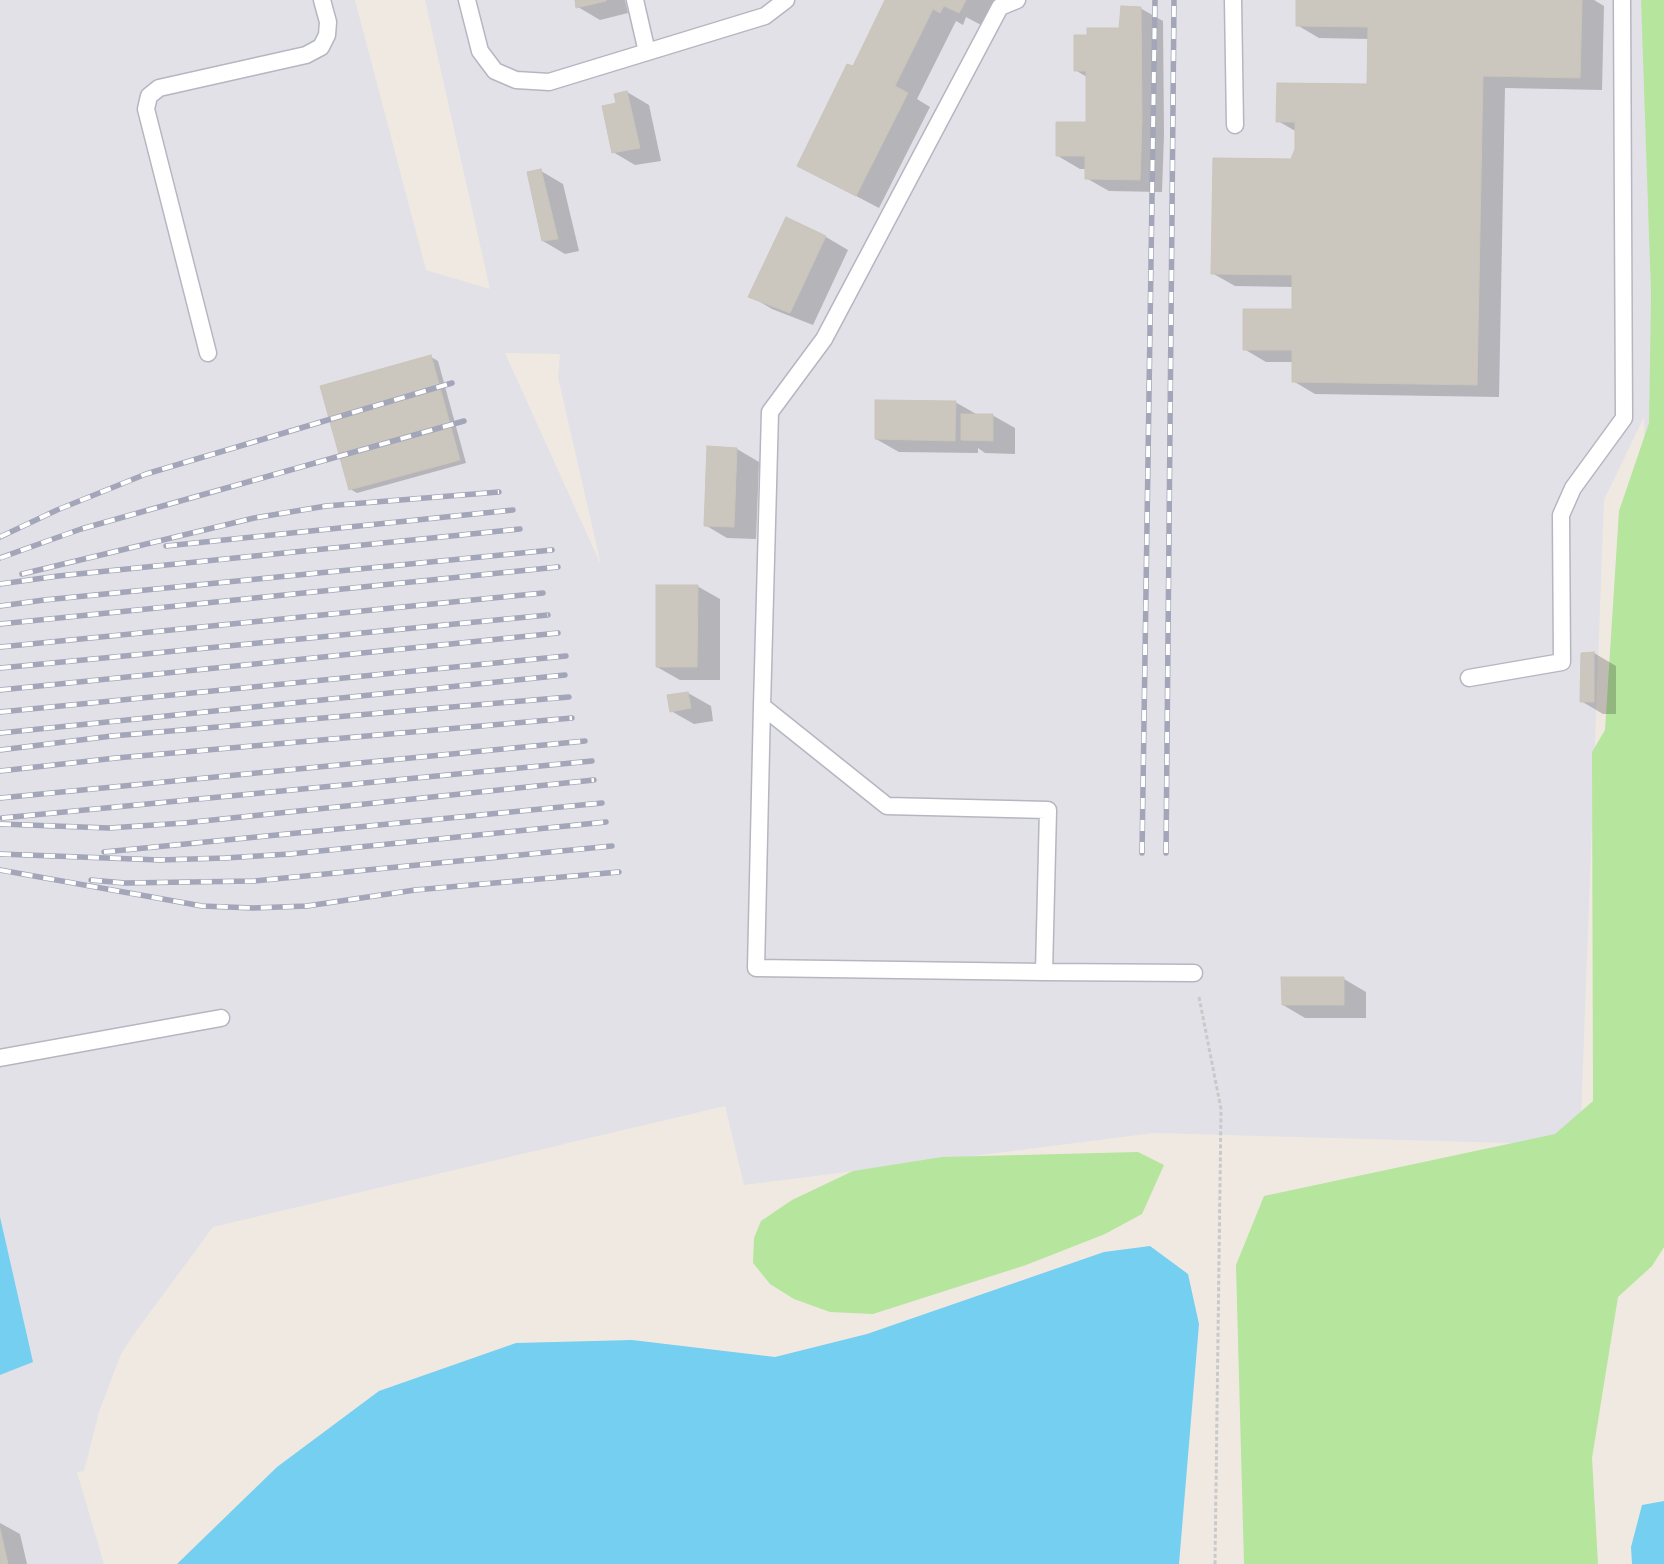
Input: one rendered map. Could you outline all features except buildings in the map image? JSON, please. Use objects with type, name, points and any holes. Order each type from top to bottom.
[{"type":"lane","points":[[208,353],[146,109],[149,96],[159,88],[306,55],[321,46],[327,35],[328,22],[322,0]]},
{"type":"lane","points":[[467,0],[480,51],[496,71],[516,80],[549,82],[765,16],[786,0]]},
{"type":"lane","points":[[635,0],[647,52]]},
{"type":"lane","points":[[1017,0],[1000,7],[824,339],[770,412],[756,968],[1194,973]]},
{"type":"lane","points":[[1233,0],[1235,125]]},
{"type":"lane","points":[[1469,678],[1562,662],[1561,515],[1573,488],[1624,418],[1622,0]]},
{"type":"lane","points":[[762,706],[887,806],[1048,810],[1044,972]]},
{"type":"lane","points":[[0,1058],[221,1018]]},
{"type":"path","points":[[1194,973],[1221,1109],[1215,1564]]},
{"type":"shaded area","points":[[0,0],[355,0],[426,270],[490,289],[425,0],[1664,0],[1664,1062],[1644,417],[1604,500],[1580,1145],[1154,1133],[744,1185],[725,1106],[213,1227],[121,1354],[99,1412],[84,1471],[77,1472],[104,1564],[0,1564]],"holes":[[[505,353],[560,354],[558,377],[601,565]]]},
{"type":"green space","points":[[1641,0],[1664,0],[1664,1247],[1652,1266],[1618,1297],[1592,1458],[1598,1564],[1244,1564],[1236,1265],[1264,1196],[1555,1134],[1593,1101],[1592,752],[1605,730],[1619,511],[1649,423],[1651,294]]},
{"type":"green space","points":[[1138,1152],[1164,1165],[1142,1214],[1105,1234],[1026,1265],[873,1314],[830,1312],[794,1299],[770,1284],[753,1263],[754,1238],[761,1221],[792,1200],[853,1171],[942,1157]]},
{"type":"water","points":[[0,1217],[33,1362],[0,1375]]},
{"type":"water","points":[[1150,1246],[1188,1274],[1199,1324],[1179,1564],[177,1564],[277,1467],[379,1391],[516,1343],[632,1340],[775,1357],[867,1334],[1104,1252]]},
{"type":"water","points":[[1664,1501],[1664,1564],[1632,1564],[1631,1547],[1642,1505]]},
{"type":"railway","points":[[1142,853],[1155,0]]},
{"type":"railway","points":[[1166,853],[1174,0]]},
{"type":"railway","points":[[0,537],[57,510],[146,474],[452,383]]},
{"type":"railway","points":[[0,558],[81,529],[464,421]]},
{"type":"railway","points":[[22,574],[254,518],[326,506],[499,492]]},
{"type":"railway","points":[[166,546],[513,510]]},
{"type":"railway","points":[[0,584],[58,576],[520,529]]},
{"type":"railway","points":[[0,606],[44,600],[552,550]]},
{"type":"railway","points":[[0,624],[558,567]]},
{"type":"railway","points":[[0,647],[543,593]]},
{"type":"railway","points":[[0,668],[548,615]]},
{"type":"railway","points":[[0,690],[558,633]]},
{"type":"railway","points":[[0,712],[566,656]]},
{"type":"railway","points":[[0,733],[565,675]]},
{"type":"railway","points":[[0,750],[112,736],[569,697]]},
{"type":"railway","points":[[0,771],[116,758],[572,718]]},
{"type":"railway","points":[[0,798],[585,741]]},
{"type":"railway","points":[[2,818],[592,761]]},
{"type":"railway","points":[[0,824],[109,828],[184,823],[594,780]]},
{"type":"railway","points":[[104,852],[602,803]]},
{"type":"railway","points":[[0,854],[160,860],[225,858],[290,854],[606,822]]},
{"type":"railway","points":[[91,880],[125,883],[254,881],[612,846]]},
{"type":"railway","points":[[0,870],[202,906],[253,908],[307,906],[415,890],[619,872]]}]
